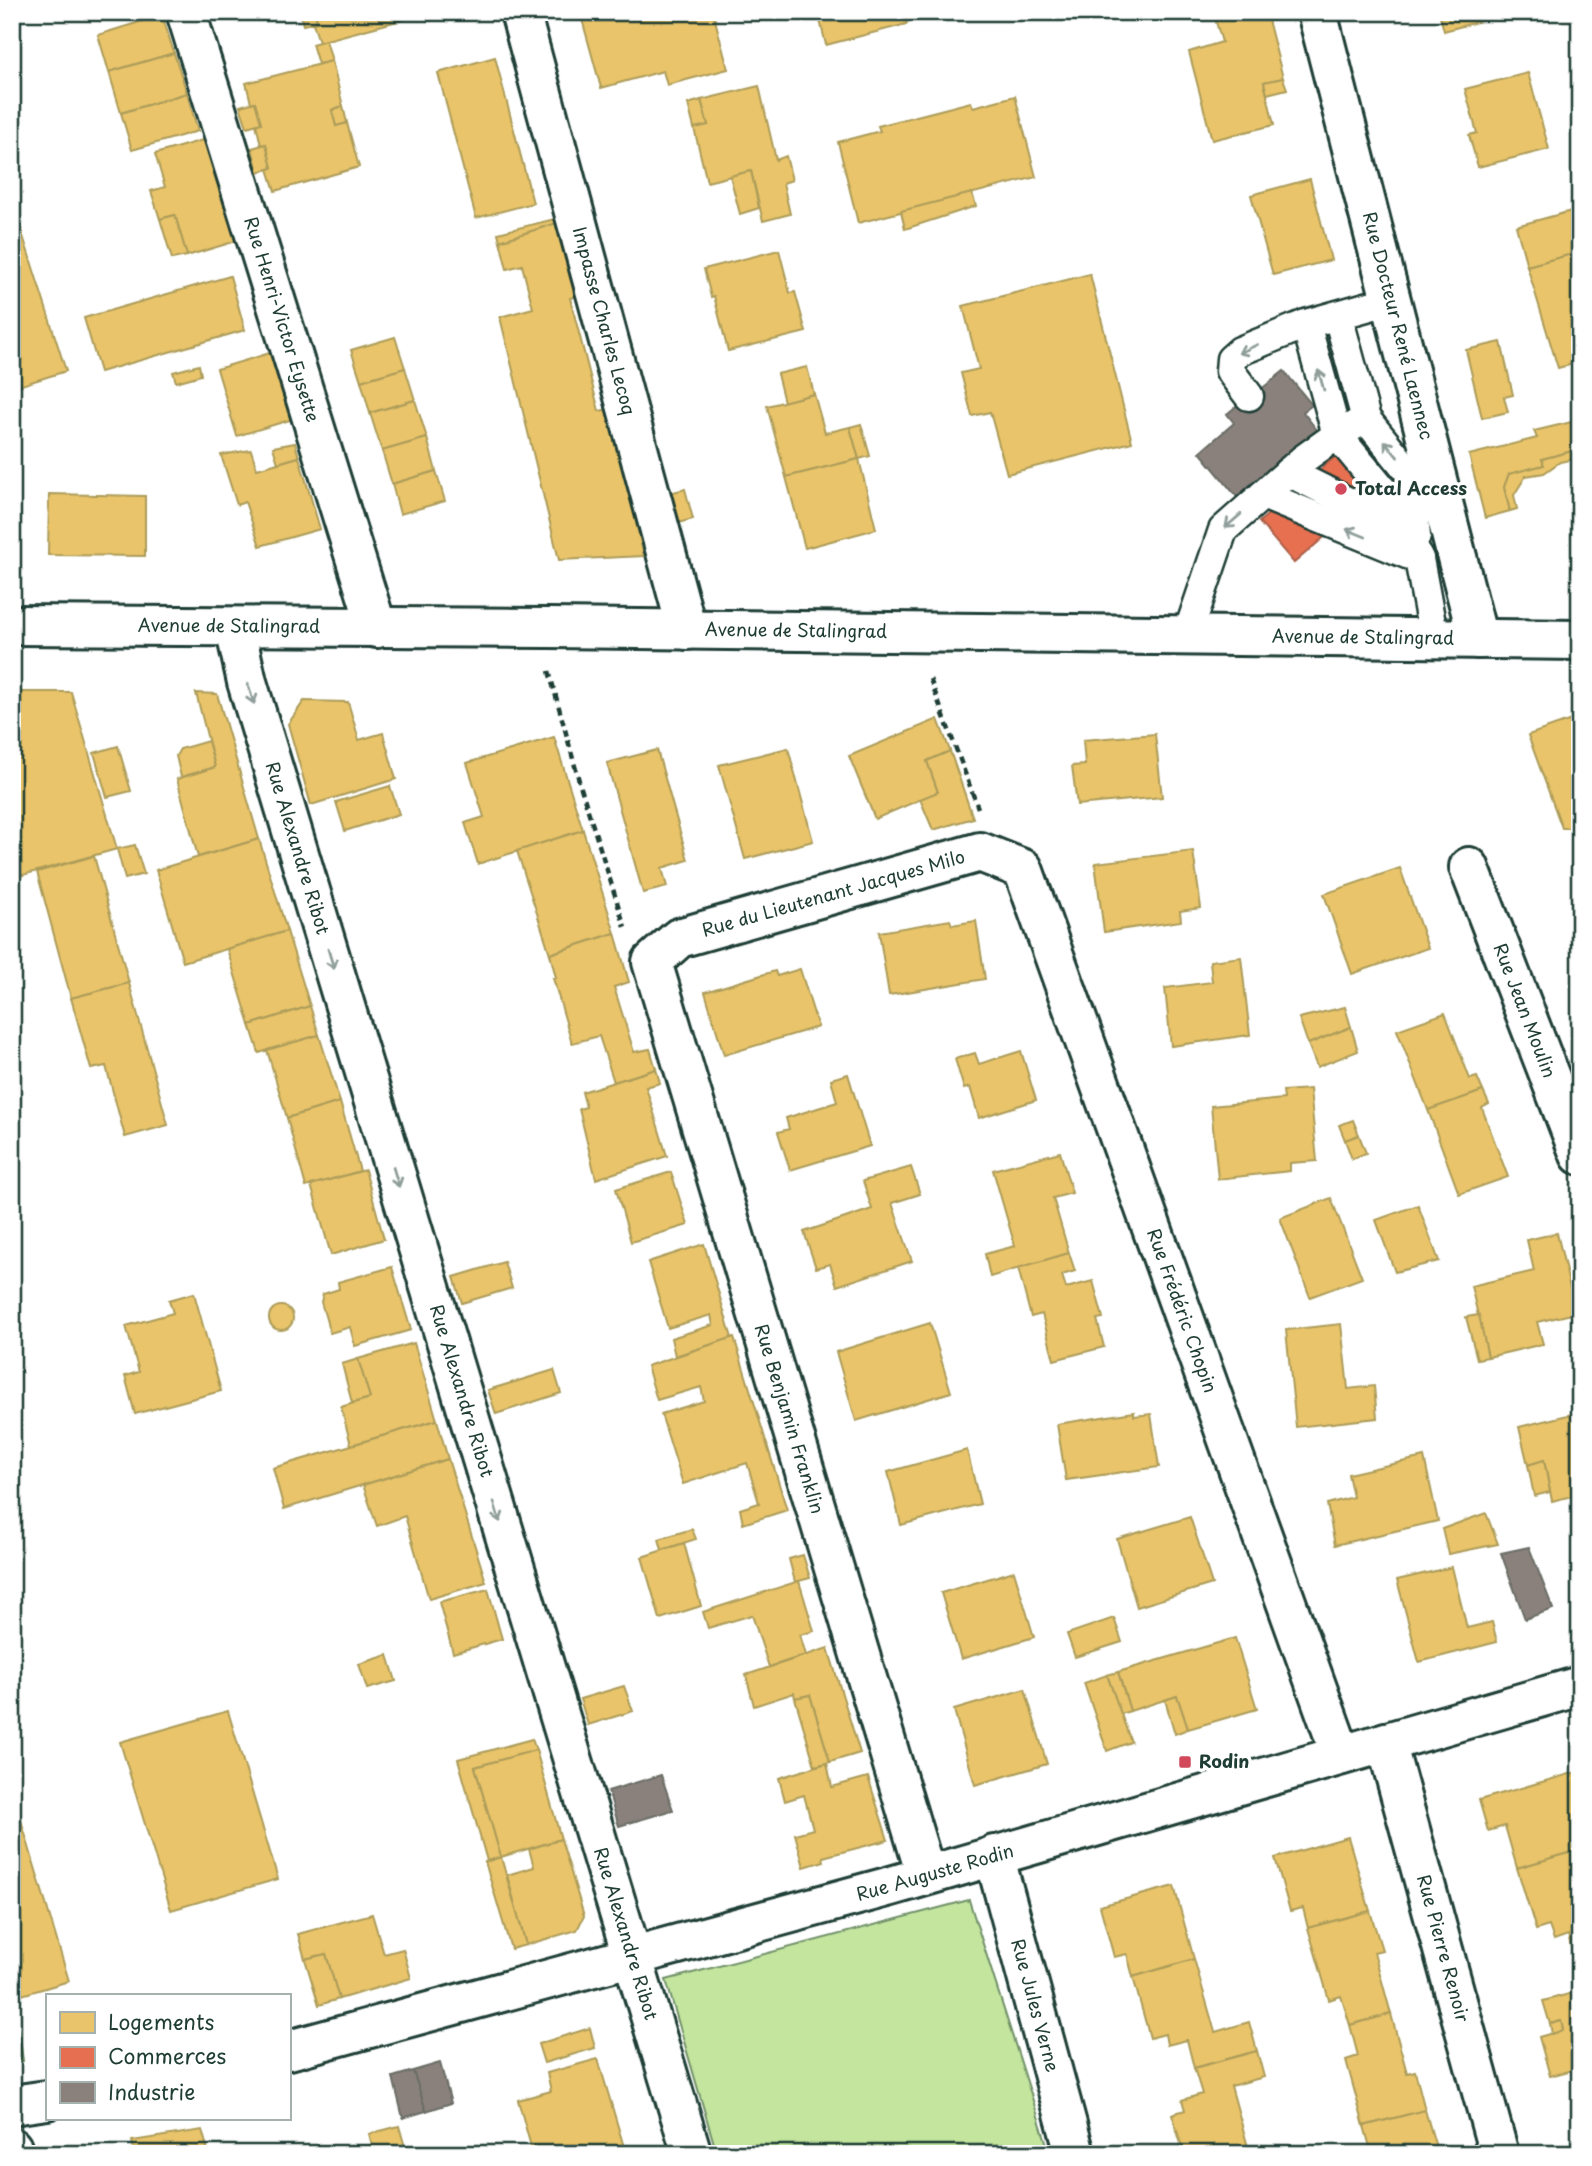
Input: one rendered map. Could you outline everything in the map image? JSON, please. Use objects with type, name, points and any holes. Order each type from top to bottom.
[{"type":"street","name":"Rue Henri-Victor Eysette","points":[[186,12],[376,628]]},
{"type":"street","name":"Impasse Charles Lecoq","points":[[520,12],[687,630]]},
{"type":"street","name":"Rue Docteur René Laennec","points":[[1317,12],[1478,639]]},
{"type":"street","name":"Avenue de Stalingrad","points":[[12,625],[549,628],[1580,640]]},
{"type":"street","name":"Rue Alexandre Ribot","points":[[235,628],[247,682],[692,2154]]},
{"type":"street","name":"Rue du Lieutenant Jacques Milo","points":[[652,962],[679,938],[980,852],[1009,863]]},
{"type":"street","name":"Rue Frédéric Chopin","points":[[1009,863],[1341,1755]]},
{"type":"street","name":"Rue Jean Moulin","points":[[1469,867],[1580,1155]]},
{"type":"street","name":"Rue Benjamin Franklin","points":[[652,962],[926,1875]]},
{"type":"street","name":"Rue Auguste Rodin","points":[[290,2050],[926,1875],[1580,1686]]},
{"type":"street","name":"Rue Pierre Renoir","points":[[1386,1742],[1499,2154]]},
{"type":"street","name":"Rue Jules Verne","points":[[994,1855],[1075,2154]]},
{"type":"street","points":[[12,2105],[46,2100]]},
{"type":"street","points":[[12,2148],[14,2154]]},
{"type":"lane","points":[[1249,396],[1230,371],[1231,359],[1240,351],[1306,324],[1391,300]]},
{"type":"lane","points":[[1338,316],[1366,419],[1409,471],[1419,559],[1434,639]]},
{"type":"lane","points":[[1306,324],[1337,435],[1390,499],[1419,559]]},
{"type":"lane","points":[[1187,635],[1223,530],[1288,472],[1337,435],[1366,419]]},
{"type":"lane","points":[[1288,472],[1369,512],[1419,559]]},
{"type":"lane","points":[[1263,495],[1419,559]]},
{"type":"path","points":[[549,628],[549,677],[586,802],[631,946],[652,962]]},
{"type":"path","points":[[930,679],[1009,863]]},
{"type":"green space","points":[[969,1900],[1050,2154],[717,2154],[666,1980]]},
{"type":"green space","points":[[12,2003],[15,2003],[23,2061],[12,2063]]},
{"type":"building: Logements","points":[[99,12],[131,12],[101,21]]},
{"type":"building: Logements","points":[[300,12],[315,12],[317,22],[303,25]]},
{"type":"building: Logements","points":[[315,12],[407,12],[409,18],[319,42],[313,23],[317,22]]},
{"type":"building: Logements","points":[[580,12],[713,12],[728,69],[667,85],[663,71],[601,88]]},
{"type":"building: Logements","points":[[818,12],[904,12],[907,24],[826,45]]},
{"type":"building: Logements","points":[[1213,12],[1266,12],[1283,78],[1264,82],[1274,125],[1212,140],[1189,52],[1222,42]]},
{"type":"building: Logements","points":[[1439,12],[1510,12],[1510,13],[1444,31]]},
{"type":"building: Logements","points":[[162,15],[174,53],[109,72],[98,35]]},
{"type":"building: Logements","points":[[326,40],[332,61],[318,64],[312,44]]},
{"type":"building: Logements","points":[[174,53],[187,93],[121,113],[109,72]]},
{"type":"building: Logements","points":[[495,57],[533,203],[476,218],[438,73]]},
{"type":"building: Logements","points":[[332,61],[343,106],[332,110],[336,126],[347,123],[359,167],[275,191],[268,169],[272,168],[266,144],[261,145],[256,124],[261,123],[255,102],[251,103],[246,83]]},
{"type":"building: Logements","points":[[1528,73],[1549,149],[1478,167],[1469,135],[1477,133],[1465,89]]},
{"type":"building: Logements","points":[[1283,78],[1287,89],[1267,94],[1264,82]]},
{"type":"building: Logements","points":[[759,86],[776,160],[786,156],[792,180],[783,183],[790,214],[763,221],[751,171],[707,182],[694,128],[708,125],[701,100]]},
{"type":"building: Logements","points":[[187,93],[198,131],[132,150],[121,113]]},
{"type":"building: Logements","points":[[1015,96],[1036,177],[858,223],[838,142],[880,131],[878,126],[971,102],[973,107]]},
{"type":"building: Logements","points":[[701,100],[708,125],[694,128],[688,104]]},
{"type":"building: Logements","points":[[255,102],[261,123],[247,127],[240,106]]},
{"type":"building: Logements","points":[[343,106],[347,123],[336,126],[332,110]]},
{"type":"building: Logements","points":[[213,137],[243,239],[187,256],[175,215],[160,219],[151,191],[165,187],[155,154]]},
{"type":"building: Logements","points":[[266,144],[272,168],[258,172],[252,148]]},
{"type":"building: Logements","points":[[751,171],[759,208],[740,214],[730,176]]},
{"type":"building: Logements","points":[[1310,179],[1331,260],[1273,275],[1251,195]]},
{"type":"building: Logements","points":[[972,193],[976,206],[905,229],[901,211]]},
{"type":"building: Logements","points":[[1580,208],[1580,228],[1575,210]]},
{"type":"building: Logements","points":[[1575,210],[1580,228],[1580,252],[1527,266],[1516,226]]},
{"type":"building: Logements","points":[[16,214],[66,371],[12,388],[12,215]]},
{"type":"building: Logements","points":[[175,215],[187,256],[172,259],[160,219]]},
{"type":"building: Logements","points":[[559,218],[560,222],[500,241],[498,233]]},
{"type":"building: Logements","points":[[560,222],[579,296],[570,298],[599,411],[609,409],[644,556],[559,560],[500,317],[533,308],[522,265],[507,269],[500,241]]},
{"type":"building: Logements","points":[[779,250],[790,293],[795,292],[806,332],[728,351],[704,269]]},
{"type":"building: Logements","points":[[1580,252],[1580,362],[1558,368],[1527,266]]},
{"type":"building: Logements","points":[[1090,274],[1132,442],[1007,474],[990,412],[972,416],[961,373],[979,369],[963,306]]},
{"type":"building: Logements","points":[[230,276],[245,330],[100,372],[84,318]]},
{"type":"building: Logements","points":[[395,337],[405,368],[361,381],[351,350]]},
{"type":"building: Logements","points":[[1501,342],[1513,395],[1504,397],[1508,412],[1482,418],[1466,350]]},
{"type":"building: Logements","points":[[273,352],[293,419],[237,436],[217,369]]},
{"type":"building: Logements","points":[[199,365],[201,375],[176,382],[173,372]]},
{"type":"building: Logements","points":[[807,367],[814,394],[784,402],[777,374]]},
{"type":"building: Logements","points":[[405,368],[415,400],[370,413],[361,381]]},
{"type":"building: Logements","points":[[814,394],[825,433],[850,427],[859,459],[786,477],[767,406]]},
{"type":"building: Logements","points":[[415,400],[427,438],[382,451],[370,413]]},
{"type":"building: Logements","points":[[1580,420],[1580,449],[1542,459],[1544,465],[1509,474],[1504,487],[1510,511],[1485,518],[1469,455],[1537,438],[1534,431]]},
{"type":"building: Logements","points":[[861,424],[870,456],[859,459],[850,427]]},
{"type":"building: Logements","points":[[427,438],[436,471],[392,484],[382,451]]},
{"type":"building: Logements","points":[[295,443],[299,457],[278,463],[273,447]]},
{"type":"building: Logements","points":[[1580,449],[1580,458],[1560,462],[1544,473],[1526,476],[1514,495],[1517,509],[1510,511],[1504,487],[1509,474],[1544,465],[1542,459]]},
{"type":"building: Logements","points":[[251,450],[257,469],[299,457],[320,529],[260,546],[245,502],[237,505],[221,455]]},
{"type":"building: Logements","points":[[859,459],[876,529],[805,548],[786,477]]},
{"type":"building: Logements","points":[[436,471],[445,501],[400,514],[392,484]]},
{"type":"building: Logements","points":[[685,489],[693,519],[678,523],[680,530],[662,495]]},
{"type":"building: Logements","points":[[49,494],[145,496],[145,556],[48,555]]},
{"type":"building: Logements","points":[[12,692],[71,692],[117,849],[12,878]]},
{"type":"building: Logements","points":[[196,693],[217,694],[259,839],[198,857],[177,779],[215,767]]},
{"type":"building: Logements","points":[[304,701],[348,702],[359,740],[383,733],[396,779],[311,805],[288,724]]},
{"type":"building: Logements","points":[[1580,717],[1580,828],[1562,828],[1528,735]]},
{"type":"building: Logements","points":[[938,719],[950,751],[927,761],[938,792],[875,819],[849,756]]},
{"type":"building: Logements","points":[[1155,734],[1162,797],[1077,805],[1072,766],[1085,765],[1083,740]]},
{"type":"building: Logements","points":[[554,737],[583,830],[478,864],[465,823],[484,817],[467,763]]},
{"type":"building: Logements","points":[[208,741],[215,767],[181,777],[176,756],[180,749]]},
{"type":"building: Logements","points":[[118,746],[131,791],[107,797],[94,753]]},
{"type":"building: Logements","points":[[788,748],[813,841],[745,859],[719,765]]},
{"type":"building: Logements","points":[[657,750],[688,860],[662,868],[667,887],[643,893],[607,763]]},
{"type":"building: Logements","points":[[950,751],[973,818],[933,830],[920,799],[938,792],[927,761]]},
{"type":"building: Logements","points":[[390,786],[399,814],[345,831],[336,802]]},
{"type":"building: Logements","points":[[583,830],[615,933],[550,954],[517,851]]},
{"type":"building: Logements","points":[[259,839],[287,931],[183,962],[156,870]]},
{"type":"building: Logements","points":[[135,845],[144,874],[125,879],[117,849]]},
{"type":"building: Logements","points":[[1193,851],[1201,908],[1180,911],[1181,921],[1104,932],[1095,863]]},
{"type":"building: Logements","points":[[94,856],[129,983],[71,998],[37,872]]},
{"type":"building: Logements","points":[[1400,868],[1428,948],[1352,974],[1324,894]]},
{"type":"building: Logements","points":[[950,920],[952,925],[976,921],[985,979],[889,995],[879,932]]},
{"type":"building: Logements","points":[[287,931],[310,1006],[250,1025],[227,949]]},
{"type":"building: Logements","points":[[615,933],[629,982],[614,987],[634,1052],[650,1049],[656,1069],[614,1082],[599,1036],[572,1043],[553,978],[556,978],[550,954]]},
{"type":"building: Logements","points":[[1241,957],[1250,1035],[1171,1046],[1165,988],[1212,982],[1210,961]]},
{"type":"building: Logements","points":[[800,969],[818,1027],[724,1055],[705,992],[775,971],[777,976]]},
{"type":"building: Logements","points":[[129,983],[168,1125],[125,1137],[106,1066],[91,1069],[71,998]]},
{"type":"building: Logements","points":[[310,1006],[319,1035],[259,1053],[250,1025]]},
{"type":"building: Logements","points":[[1345,1007],[1351,1027],[1308,1044],[1299,1018]]},
{"type":"building: Logements","points":[[1445,1013],[1470,1079],[1477,1077],[1483,1091],[1428,1110],[1397,1030]]},
{"type":"building: Logements","points":[[1351,1027],[1358,1051],[1317,1067],[1308,1044]]},
{"type":"building: Logements","points":[[319,1035],[340,1102],[287,1118],[267,1050]]},
{"type":"building: Logements","points":[[1021,1051],[1036,1100],[979,1118],[970,1087],[964,1089],[955,1059],[975,1053],[979,1064]]},
{"type":"building: Logements","points":[[656,1069],[660,1083],[646,1087],[667,1156],[596,1179],[579,1109],[586,1107],[582,1092]]},
{"type":"building: Logements","points":[[848,1074],[870,1146],[790,1170],[778,1132],[789,1129],[786,1118],[837,1102],[831,1079]]},
{"type":"building: Logements","points":[[1310,1089],[1317,1161],[1290,1163],[1290,1171],[1218,1179],[1211,1106],[1284,1099],[1283,1091]]},
{"type":"building: Logements","points":[[1483,1091],[1489,1104],[1482,1108],[1508,1177],[1459,1194],[1428,1110]]},
{"type":"building: Logements","points":[[340,1102],[360,1171],[306,1187],[287,1118]]},
{"type":"building: Logements","points":[[1353,1120],[1359,1135],[1345,1140],[1339,1125]]},
{"type":"building: Logements","points":[[1359,1135],[1366,1153],[1352,1159],[1345,1140]]},
{"type":"building: Logements","points":[[1060,1152],[1072,1193],[1053,1198],[1069,1253],[990,1277],[985,1254],[1015,1246],[993,1170]]},
{"type":"building: Logements","points":[[911,1167],[920,1194],[892,1203],[912,1261],[837,1286],[830,1264],[816,1268],[804,1232],[872,1209],[863,1181]]},
{"type":"building: Logements","points":[[365,1170],[384,1239],[331,1255],[311,1185]]},
{"type":"building: Logements","points":[[671,1172],[688,1225],[631,1242],[616,1189]]},
{"type":"building: Logements","points":[[1331,1198],[1362,1278],[1310,1297],[1280,1218]]},
{"type":"building: Logements","points":[[1418,1205],[1439,1261],[1395,1272],[1376,1220]]},
{"type":"building: Logements","points":[[1557,1233],[1576,1313],[1537,1322],[1543,1344],[1488,1357],[1471,1286],[1534,1271],[1527,1240]]},
{"type":"building: Logements","points":[[704,1244],[732,1338],[675,1356],[671,1338],[713,1325],[711,1315],[668,1328],[648,1262]]},
{"type":"building: Logements","points":[[1069,1253],[1075,1271],[1062,1275],[1066,1288],[1093,1281],[1103,1318],[1097,1319],[1104,1347],[1054,1360],[1042,1314],[1031,1317],[1018,1268]]},
{"type":"building: Logements","points":[[504,1262],[512,1288],[462,1303],[454,1277]]},
{"type":"building: Logements","points":[[392,1267],[411,1330],[355,1346],[350,1327],[330,1333],[321,1302],[323,1294],[339,1289],[338,1282]]},
{"type":"building: Logements","points":[[194,1293],[221,1391],[135,1414],[125,1376],[139,1372],[126,1326],[173,1313],[169,1300]]},
{"type":"building: Logements","points":[[281,1306],[289,1310],[293,1318],[289,1326],[281,1330],[273,1326],[269,1318],[273,1310]]},
{"type":"building: Logements","points":[[1479,1315],[1488,1357],[1477,1359],[1466,1317]]},
{"type":"building: Logements","points":[[930,1323],[951,1392],[856,1421],[836,1352]]},
{"type":"building: Logements","points":[[1341,1324],[1348,1389],[1374,1386],[1377,1418],[1296,1427],[1286,1330]]},
{"type":"building: Logements","points":[[734,1337],[787,1510],[743,1524],[740,1509],[759,1503],[747,1463],[683,1484],[661,1414],[704,1401],[701,1387],[657,1400],[647,1366]]},
{"type":"building: Logements","points":[[414,1343],[437,1420],[351,1445],[341,1407],[370,1398],[358,1359]]},
{"type":"building: Logements","points":[[358,1359],[370,1398],[352,1403],[342,1364]]},
{"type":"building: Logements","points":[[554,1370],[561,1393],[496,1414],[488,1390]]},
{"type":"building: Logements","points":[[1134,1412],[1134,1416],[1151,1414],[1159,1467],[1066,1480],[1057,1424]]},
{"type":"building: Logements","points":[[1580,1412],[1580,1494],[1552,1501],[1544,1460],[1528,1465],[1519,1427]]},
{"type":"building: Logements","points":[[437,1420],[448,1459],[284,1509],[273,1468]]},
{"type":"building: Logements","points":[[967,1450],[980,1504],[901,1525],[888,1472]]},
{"type":"building: Logements","points":[[1424,1457],[1438,1521],[1335,1545],[1327,1504],[1353,1497],[1348,1474]]},
{"type":"building: Logements","points":[[448,1459],[486,1582],[429,1599],[405,1516],[377,1526],[363,1485]]},
{"type":"building: Logements","points":[[1544,1460],[1550,1492],[1534,1496],[1528,1465]]},
{"type":"building: Logements","points":[[1486,1513],[1498,1544],[1448,1554],[1442,1529]]},
{"type":"building: Logements","points":[[1190,1517],[1212,1584],[1137,1607],[1117,1539]]},
{"type":"building: Logements","points":[[692,1529],[696,1539],[662,1550],[659,1539]]},
{"type":"building: Logements","points":[[684,1543],[701,1606],[660,1619],[642,1557]]},
{"type":"building: Logements","points":[[803,1555],[810,1578],[795,1582],[789,1559]]},
{"type":"building: Logements","points":[[1452,1567],[1467,1628],[1492,1622],[1497,1642],[1419,1662],[1397,1580]]},
{"type":"building: Logements","points":[[1014,1571],[1034,1637],[961,1659],[941,1593]]},
{"type":"building: Logements","points":[[799,1581],[814,1631],[800,1635],[806,1655],[769,1667],[752,1615],[708,1628],[703,1612]]},
{"type":"building: Logements","points":[[488,1589],[502,1639],[453,1653],[439,1602]]},
{"type":"building: Logements","points":[[1114,1618],[1122,1642],[1075,1657],[1067,1634]]},
{"type":"building: Logements","points":[[1235,1638],[1257,1709],[1188,1729],[1177,1696],[1130,1711],[1118,1672]]},
{"type":"building: Logements","points":[[828,1648],[860,1753],[830,1762],[810,1695],[795,1698],[794,1693],[754,1706],[746,1675]]},
{"type":"building: Logements","points":[[388,1655],[396,1681],[367,1689],[359,1664]]},
{"type":"building: Logements","points":[[1118,1672],[1130,1711],[1121,1714],[1107,1675]]},
{"type":"building: Logements","points":[[1107,1675],[1131,1742],[1107,1751],[1084,1683]]},
{"type":"building: Logements","points":[[624,1686],[633,1711],[588,1725],[580,1699]]},
{"type":"building: Logements","points":[[1025,1689],[1047,1764],[975,1785],[954,1710]]},
{"type":"building: Logements","points":[[810,1695],[830,1762],[815,1766],[795,1698]]},
{"type":"building: Logements","points":[[1177,1696],[1188,1729],[1175,1734],[1165,1700]]},
{"type":"building: Logements","points":[[228,1711],[278,1879],[171,1910],[120,1742]]},
{"type":"building: Logements","points":[[532,1739],[536,1750],[475,1767],[501,1857],[487,1861],[458,1759]]},
{"type":"building: Logements","points":[[536,1750],[561,1839],[501,1857],[475,1767]]},
{"type":"building: Logements","points":[[827,1763],[832,1787],[868,1777],[888,1840],[823,1857],[824,1861],[804,1867],[795,1834],[813,1829],[804,1795],[785,1801],[779,1778]]},
{"type":"building: Logements","points":[[1580,1771],[1580,1827],[1573,1829],[1580,1850],[1517,1868],[1505,1826],[1488,1831],[1479,1800]]},
{"type":"building: Logements","points":[[15,1800],[69,1981],[12,1998],[12,1801]]},
{"type":"building: Logements","points":[[1348,1837],[1370,1911],[1308,1928],[1303,1908],[1290,1911],[1275,1858]]},
{"type":"building: Logements","points":[[561,1839],[584,1916],[577,1930],[526,1945],[507,1875],[534,1867],[529,1849]]},
{"type":"building: Logements","points":[[1580,1850],[1580,1961],[1575,1962],[1568,1935],[1554,1940],[1549,1926],[1536,1930],[1517,1868]]},
{"type":"building: Logements","points":[[501,1857],[526,1945],[511,1949],[485,1862]]},
{"type":"building: Logements","points":[[1174,1886],[1194,1959],[1133,1977],[1127,1954],[1114,1957],[1100,1906]]},
{"type":"building: Logements","points":[[1370,1911],[1382,1950],[1374,1952],[1391,2014],[1350,2025],[1341,1996],[1329,2000],[1308,1928]]},
{"type":"building: Logements","points":[[372,1914],[384,1954],[403,1949],[411,1978],[339,1999],[326,1954],[305,1959],[298,1934]]},
{"type":"building: Logements","points":[[326,1954],[339,1999],[319,2005],[305,1959]]},
{"type":"building: Logements","points":[[1194,1959],[1215,2032],[1249,2022],[1257,2051],[1194,2068],[1187,2040],[1167,2045],[1165,2034],[1150,2038],[1133,1977]]},
{"type":"building: Logements","points":[[1580,1991],[1580,2068],[1550,2076],[1539,2037],[1563,2030],[1561,2021],[1550,2024],[1543,2001]]},
{"type":"building: Logements","points":[[1391,2014],[1407,2073],[1415,2071],[1425,2110],[1364,2126],[1346,2060],[1358,2056],[1350,2025]]},
{"type":"building: Logements","points":[[1561,2021],[1563,2030],[1552,2034],[1550,2024]]},
{"type":"building: Logements","points":[[590,2028],[595,2048],[544,2063],[538,2044]]},
{"type":"building: Logements","points":[[1257,2051],[1264,2077],[1231,2086],[1250,2154],[1184,2154],[1172,2114],[1185,2110],[1182,2100],[1202,2094],[1194,2068]]},
{"type":"building: Logements","points":[[598,2059],[624,2147],[601,2154],[533,2154],[518,2100],[551,2091],[547,2073]]},
{"type":"building: Logements","points":[[1580,2068],[1580,2093],[1573,2070]]},
{"type":"building: Logements","points":[[1425,2110],[1438,2154],[1372,2154],[1364,2126]]},
{"type":"building: Logements","points":[[399,2126],[407,2154],[342,2154],[372,2145],[369,2134]]},
{"type":"building: Logements","points":[[202,2130],[209,2154],[135,2154],[132,2141]]},
{"type":"building: Logements","points":[[624,2147],[626,2154],[601,2154]]},
{"type":"building: Commerces","points":[[1373,424],[1408,465],[1294,563],[1259,522]]},
{"type":"building: Industrie","points":[[1284,371],[1312,405],[1303,412],[1317,430],[1237,497],[1200,452],[1234,423],[1227,414]]},
{"type":"building: Industrie","points":[[1529,1547],[1553,1609],[1525,1619],[1501,1553]]},
{"type":"building: Industrie","points":[[661,1775],[673,1810],[619,1826],[608,1791]]},
{"type":"building: Industrie","points":[[440,2063],[451,2103],[426,2111],[413,2071]]},
{"type":"building: Industrie","points":[[413,2071],[426,2111],[403,2118],[393,2077]]},
{"type":"place","name":"Total Access","points":[[1341,489]]},
{"type":"place","name":"Rodin","points":[[1185,1762]]}]
